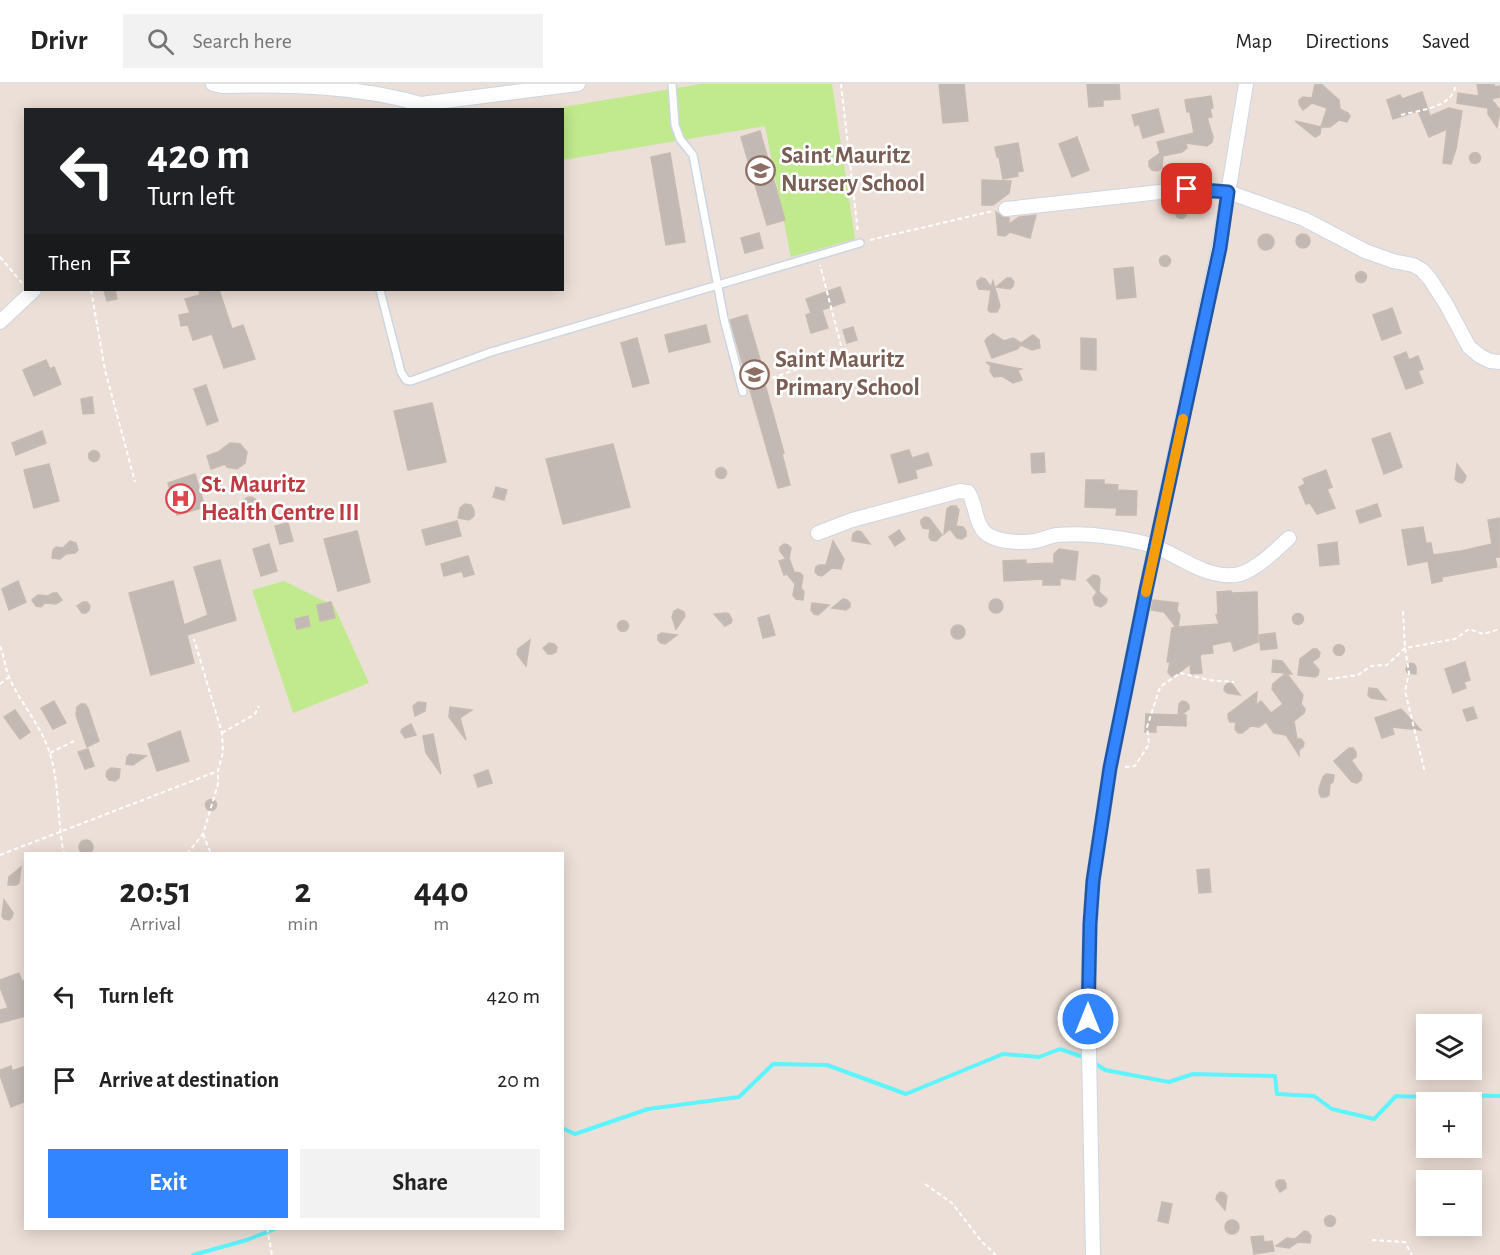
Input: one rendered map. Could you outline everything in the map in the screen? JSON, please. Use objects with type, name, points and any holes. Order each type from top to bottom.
[{"type":"street","points":[[213,84],[222,86],[292,85],[387,95],[416,107],[578,84]]},
{"type":"street","points":[[1093,1255],[1088,1028],[1093,881],[1110,768],[1220,248],[1246,84]]},
{"type":"street","points":[[1006,209],[1187,189],[1228,192],[1304,219],[1365,251],[1413,265],[1422,270],[1446,304],[1469,347],[1480,357],[1500,362]]},
{"type":"street","points":[[0,322],[23,303],[33,291]]},
{"type":"street","points":[[818,533],[852,520],[960,491],[968,492],[972,497],[981,527],[987,535],[996,538],[1033,541],[1056,536],[1092,535],[1129,540],[1156,547],[1189,565],[1233,576],[1266,558],[1289,538]]},
{"type":"lane","points":[[672,84],[675,124],[680,139],[693,155],[724,319],[743,392]]},
{"type":"lane","points":[[380,291],[401,372],[406,380],[411,381],[491,352],[860,243]]},
{"type":"path","points":[[841,84],[860,243],[1006,209]]},
{"type":"path","points":[[1401,115],[1445,103],[1456,84]]},
{"type":"path","points":[[772,378],[843,353],[818,256]]},
{"type":"path","points":[[0,257],[24,286]]},
{"type":"path","points":[[91,291],[105,370],[135,482]]},
{"type":"path","points":[[1403,611],[1409,673],[1405,691],[1425,773]]},
{"type":"path","points":[[1328,679],[1358,675],[1371,666],[1387,664],[1405,648],[1455,639],[1469,629],[1483,634],[1500,629]]},
{"type":"path","points":[[189,852],[203,834],[218,784],[218,771],[223,752],[222,733],[194,639]]},
{"type":"path","points":[[0,646],[9,677],[50,753],[57,784],[64,852]]},
{"type":"path","points":[[1110,768],[1135,766],[1149,744],[1147,727],[1160,687],[1180,674],[1234,682]]},
{"type":"path","points":[[0,684],[9,677]]},
{"type":"path","points":[[222,733],[255,714],[259,706]]},
{"type":"path","points":[[50,753],[74,741]]},
{"type":"path","points":[[0,855],[218,771]]},
{"type":"path","points":[[203,834],[210,852]]},
{"type":"path","points":[[925,1184],[952,1203],[982,1242],[996,1255]]},
{"type":"path","points":[[267,1230],[272,1255]]},
{"type":"path","points":[[1372,1240],[1405,1242],[1412,1255]]},
{"type":"green space","points":[[701,84],[832,84],[855,239],[791,257],[765,126],[564,160],[564,108],[557,108]]},
{"type":"green space","points":[[284,581],[334,606],[369,683],[293,713],[252,590]]},
{"type":"building","points":[[939,84],[964,84],[968,121],[943,123]]},
{"type":"building","points":[[1087,84],[1119,84],[1120,99],[1103,100],[1103,106],[1089,107]]},
{"type":"building","points":[[1315,84],[1321,84],[1339,100],[1340,109],[1350,116],[1347,122],[1339,120],[1330,127],[1321,127],[1327,108],[1312,103],[1303,110],[1299,100],[1303,97],[1312,98]]},
{"type":"building","points":[[1477,84],[1500,86],[1500,97],[1491,99],[1500,110],[1497,127],[1488,114],[1488,108],[1457,103],[1458,93],[1479,96]]},
{"type":"building","points":[[1422,92],[1430,116],[1449,108],[1462,111],[1456,149],[1451,164],[1443,163],[1447,129],[1429,137],[1418,111],[1393,119],[1387,100],[1400,95],[1402,99]]},
{"type":"building","points":[[1211,96],[1212,117],[1207,118],[1213,137],[1212,142],[1207,146],[1186,143],[1187,148],[1182,152],[1163,156],[1162,168],[1157,171],[1152,170],[1149,161],[1160,153],[1157,142],[1194,133],[1185,100]]},
{"type":"building","points":[[1158,109],[1164,132],[1143,138],[1139,124],[1135,126],[1132,115]]},
{"type":"building","points":[[1295,121],[1321,127],[1320,134],[1315,137]]},
{"type":"building","points":[[760,131],[785,220],[767,225],[741,137]]},
{"type":"building","points":[[1077,137],[1089,170],[1072,177],[1059,144]]},
{"type":"building","points":[[1018,143],[1023,171],[1017,172],[1018,176],[1003,179],[995,147]]},
{"type":"building","points":[[1475,152],[1481,158],[1475,164],[1469,158]]},
{"type":"building","points":[[670,153],[685,242],[666,245],[651,157]]},
{"type":"building","points":[[982,180],[1011,181],[1009,193],[993,205],[982,205]]},
{"type":"building","points":[[1181,208],[1185,209],[1185,217],[1181,218],[1177,217],[1176,213],[1177,209]]},
{"type":"building","points":[[996,212],[1009,218],[1009,224],[1019,217],[1036,215],[1030,238],[1010,232],[1005,236],[998,235]]},
{"type":"building","points":[[759,233],[763,248],[745,253],[741,238]]},
{"type":"building","points":[[1263,234],[1269,234],[1274,242],[1272,248],[1263,250],[1258,245],[1258,239]]},
{"type":"building","points":[[1300,234],[1306,234],[1310,241],[1306,248],[1300,248],[1296,244],[1296,238]]},
{"type":"building","points":[[1165,256],[1169,257],[1169,265],[1165,266],[1161,265],[1160,261],[1161,257]]},
{"type":"building","points":[[1133,267],[1136,297],[1117,299],[1114,269]]},
{"type":"building","points":[[1361,271],[1367,277],[1361,283],[1355,277]]},
{"type":"building","points":[[981,278],[985,279],[991,287],[993,281],[1000,306],[997,312],[988,310],[991,290],[979,289],[977,281]]},
{"type":"building","points":[[1007,278],[1011,278],[1014,282],[1010,289],[996,287]]},
{"type":"building","points":[[840,287],[845,302],[822,310],[828,328],[811,333],[806,315],[811,313],[806,299]]},
{"type":"building","points":[[104,291],[115,291],[117,299],[107,301]]},
{"type":"building","points":[[199,291],[219,291],[232,329],[243,325],[255,359],[224,368],[212,334],[193,340],[188,325],[181,326],[179,315],[190,313],[185,299],[200,295]]},
{"type":"building","points":[[1392,308],[1401,333],[1382,340],[1373,315]]},
{"type":"building","points":[[747,315],[766,380],[764,381],[784,453],[782,454],[790,485],[778,488],[730,320]]},
{"type":"building","points":[[706,325],[710,342],[669,352],[665,335]]},
{"type":"building","points":[[853,327],[857,340],[847,343],[843,330]]},
{"type":"building","points":[[993,334],[1004,341],[1013,338],[1021,343],[1033,335],[1039,340],[1040,348],[1032,350],[1021,345],[1017,349],[992,358],[985,341]]},
{"type":"building","points":[[637,338],[649,383],[633,387],[621,343]]},
{"type":"building","points":[[1081,338],[1096,339],[1096,370],[1081,369]]},
{"type":"building","points":[[1406,352],[1409,360],[1418,356],[1423,369],[1418,371],[1423,383],[1406,389],[1394,357]]},
{"type":"building","points":[[46,360],[50,369],[54,367],[61,384],[34,396],[23,370]]},
{"type":"building","points":[[986,362],[1021,369],[1018,370],[1022,380],[1013,383],[1002,376],[994,377],[990,371],[991,366]]},
{"type":"building","points":[[206,385],[218,421],[207,425],[194,389]]},
{"type":"building","points":[[92,397],[94,413],[83,414],[81,399]]},
{"type":"building","points":[[432,403],[446,462],[408,470],[394,411]]},
{"type":"building","points":[[42,431],[46,443],[16,455],[12,443]]},
{"type":"building","points":[[1390,433],[1402,467],[1384,474],[1372,439]]},
{"type":"building","points":[[230,443],[240,444],[247,452],[245,463],[237,469],[227,467],[225,464],[211,469],[207,456],[218,452]]},
{"type":"building","points":[[613,444],[630,507],[563,524],[546,459]]},
{"type":"building","points":[[909,450],[912,458],[928,453],[932,465],[915,470],[917,478],[899,483],[891,455]]},
{"type":"building","points":[[94,451],[98,452],[98,460],[94,461],[90,460],[89,456],[90,452]]},
{"type":"building","points":[[1044,453],[1045,472],[1032,473],[1031,454]]},
{"type":"building","points":[[49,464],[59,501],[34,508],[24,470]]},
{"type":"building","points":[[1457,464],[1466,476],[1462,483],[1455,479]]},
{"type":"building","points":[[721,468],[725,469],[725,477],[721,478],[717,477],[716,473],[717,469]]},
{"type":"building","points":[[1326,470],[1332,487],[1327,489],[1335,508],[1317,514],[1310,503],[1306,504],[1299,487],[1305,484],[1303,479]]},
{"type":"building","points":[[195,474],[205,507],[177,515],[168,483]]},
{"type":"building","points":[[1086,480],[1104,480],[1104,484],[1118,485],[1117,490],[1137,491],[1136,515],[1116,515],[1117,508],[1085,507]]},
{"type":"building","points":[[496,487],[507,490],[504,500],[493,497]]},
{"type":"building","points":[[247,497],[253,497],[257,504],[253,511],[247,511],[243,507],[243,501]]},
{"type":"building","points":[[465,504],[471,505],[474,510],[474,516],[469,520],[458,518],[460,508]]},
{"type":"building","points":[[1377,504],[1381,516],[1360,523],[1356,511]]},
{"type":"building","points":[[956,506],[959,510],[956,526],[963,527],[966,531],[966,536],[962,539],[957,538],[950,529],[944,534],[947,509]]},
{"type":"building","points":[[925,517],[929,518],[942,535],[936,541],[929,537],[930,529],[923,528],[921,524],[921,520]]},
{"type":"building","points":[[1500,518],[1500,557],[1495,557],[1497,567],[1442,577],[1442,581],[1432,583],[1428,561],[1408,565],[1402,530],[1423,527],[1426,543],[1431,543],[1433,555],[1492,544],[1488,520]]},
{"type":"building","points":[[457,521],[461,536],[426,545],[422,530]]},
{"type":"building","points":[[288,523],[293,541],[280,544],[275,526]]},
{"type":"building","points":[[899,530],[905,539],[895,546],[889,537]]},
{"type":"building","points":[[357,531],[370,582],[338,591],[324,539]]},
{"type":"building","points":[[857,531],[861,532],[870,544],[852,541],[853,534]]},
{"type":"building","points":[[70,541],[76,543],[78,550],[75,553],[66,554],[60,559],[52,558],[56,547],[63,548]]},
{"type":"building","points":[[833,541],[844,559],[841,569],[832,568],[822,576],[818,575],[815,572],[816,567],[826,565]]},
{"type":"building","points":[[1337,542],[1339,564],[1320,566],[1318,545]]},
{"type":"building","points":[[269,544],[277,571],[261,576],[253,549]]},
{"type":"building","points":[[784,544],[791,548],[789,558],[794,572],[803,576],[801,588],[804,592],[803,600],[796,599],[793,595],[795,584],[787,574],[784,575],[779,561],[786,559],[780,551],[780,547]]},
{"type":"building","points":[[1059,549],[1078,552],[1075,580],[1060,578],[1060,585],[1043,585],[1043,579],[1004,581],[1003,561],[1026,560],[1026,564],[1054,563],[1054,554]]},
{"type":"building","points":[[468,556],[474,574],[464,577],[462,571],[444,576],[441,564]]},
{"type":"building","points":[[220,560],[236,620],[187,635],[194,663],[151,675],[129,593],[173,581],[184,625],[208,615],[194,567]]},
{"type":"building","points":[[1093,575],[1100,579],[1099,592],[1107,599],[1101,607],[1095,605],[1093,598],[1097,592],[1087,580]]},
{"type":"building","points":[[18,581],[26,602],[9,610],[2,589]]},
{"type":"building","points":[[1231,591],[1231,593],[1257,592],[1258,642],[1234,651],[1231,641],[1212,645],[1213,653],[1200,656],[1202,673],[1191,674],[1190,664],[1175,676],[1171,676],[1168,672],[1170,662],[1167,662],[1172,628],[1176,627],[1164,612],[1151,610],[1153,600],[1178,603],[1177,611],[1180,615],[1178,627],[1219,624],[1216,615],[1218,614],[1217,592]]},
{"type":"building","points":[[57,593],[62,600],[56,604],[45,603],[41,607],[36,606],[32,600],[38,595],[48,596]]},
{"type":"building","points":[[843,599],[850,603],[850,607],[846,610],[832,608]]},
{"type":"building","points":[[996,599],[1001,601],[1003,606],[1001,611],[996,613],[991,611],[989,606],[991,601]]},
{"type":"building","points":[[87,602],[90,606],[86,613],[82,613],[77,606]]},
{"type":"building","points":[[331,602],[335,618],[320,621],[317,605]]},
{"type":"building","points":[[812,603],[829,605],[818,615],[811,610]]},
{"type":"building","points":[[678,609],[684,612],[685,616],[676,629],[672,617],[674,611]]},
{"type":"building","points":[[726,613],[732,620],[725,626],[714,614]]},
{"type":"building","points":[[1298,613],[1304,619],[1298,625],[1292,619]]},
{"type":"building","points":[[769,615],[775,635],[763,638],[758,618]]},
{"type":"building","points":[[308,616],[310,626],[297,629],[295,619]]},
{"type":"building","points":[[623,620],[629,626],[623,632],[617,626]]},
{"type":"building","points":[[958,625],[963,627],[965,632],[963,637],[958,639],[953,637],[951,632],[953,627]]},
{"type":"building","points":[[662,633],[677,635],[665,644],[658,640],[658,635]]},
{"type":"building","points":[[1275,633],[1277,648],[1261,650],[1259,635]]},
{"type":"building","points":[[530,640],[526,666],[517,654],[518,649]]},
{"type":"building","points":[[549,643],[557,647],[556,652],[552,654],[548,654],[543,648]]},
{"type":"building","points":[[1339,644],[1345,650],[1339,656],[1333,650]]},
{"type":"building","points":[[1313,649],[1317,649],[1320,653],[1319,657],[1312,662],[1319,670],[1318,675],[1315,677],[1298,675],[1300,659]]},
{"type":"building","points":[[1273,660],[1282,661],[1292,674],[1287,674],[1303,695],[1301,704],[1305,709],[1304,713],[1294,721],[1297,739],[1301,739],[1304,743],[1299,750],[1299,755],[1286,735],[1274,733],[1266,722],[1259,727],[1251,726],[1242,733],[1238,733],[1235,729],[1236,722],[1230,722],[1228,718],[1228,714],[1257,692],[1256,705],[1261,701],[1271,713],[1283,704],[1272,689],[1273,684],[1286,673],[1272,672]]},
{"type":"building","points":[[1465,662],[1470,680],[1464,682],[1466,688],[1453,693],[1445,669]]},
{"type":"building","points":[[1410,663],[1416,667],[1416,674],[1408,673],[1406,670]]},
{"type":"building","points":[[1228,683],[1232,684],[1240,695],[1227,693],[1224,690]]},
{"type":"building","points":[[1369,688],[1377,689],[1386,700],[1371,698],[1368,695]]},
{"type":"building","points":[[54,701],[66,723],[53,729],[41,708]]},
{"type":"building","points":[[1182,701],[1189,705],[1189,709],[1181,715],[1186,715],[1186,726],[1156,725],[1156,732],[1145,732],[1146,714],[1178,715],[1179,704]]},
{"type":"building","points":[[418,702],[426,703],[425,711],[415,716],[413,706]]},
{"type":"building","points":[[85,704],[88,708],[99,741],[87,747],[76,715],[77,707]]},
{"type":"building","points":[[450,707],[472,710],[460,718],[466,740],[449,717]]},
{"type":"building","points":[[1473,707],[1477,718],[1467,721],[1463,710]]},
{"type":"building","points":[[1401,709],[1421,730],[1392,727],[1394,734],[1382,738],[1375,718]]},
{"type":"building","points":[[15,710],[30,732],[20,739],[4,717]]},
{"type":"building","points":[[411,724],[416,735],[405,738],[401,732],[402,729]]},
{"type":"building","points":[[180,731],[189,761],[157,771],[148,744]]},
{"type":"building","points":[[433,734],[441,774],[426,753],[423,736]]},
{"type":"building","points":[[1349,748],[1353,748],[1356,752],[1356,757],[1351,760],[1362,775],[1361,780],[1357,783],[1352,782],[1334,761]]},
{"type":"building","points":[[88,749],[94,766],[85,769],[78,752]]},
{"type":"building","points":[[130,754],[146,756],[133,765],[126,764]]},
{"type":"building","points":[[111,768],[120,769],[119,778],[115,781],[109,780],[106,776],[107,771]]},
{"type":"building","points":[[488,770],[492,783],[478,787],[474,775]]},
{"type":"building","points":[[1326,774],[1334,775],[1333,782],[1330,784],[1329,795],[1321,797],[1319,789]]},
{"type":"building","points":[[211,800],[215,801],[215,809],[211,810],[207,809],[206,805],[207,801]]},
{"type":"building","points":[[86,840],[92,844],[91,852],[81,852],[79,847],[81,842]]},
{"type":"building","points":[[21,867],[19,883],[8,885],[9,877]]},
{"type":"building","points":[[1209,869],[1211,892],[1199,893],[1197,870]]},
{"type":"building","points":[[4,900],[13,913],[9,920],[2,916]]},
{"type":"building","points":[[19,973],[22,981],[24,980],[24,1017],[0,1023],[0,1010],[8,1008],[0,987],[0,980]]},
{"type":"building","points":[[11,1066],[12,1071],[24,1067],[24,1102],[11,1107],[0,1070]]},
{"type":"building","points":[[1279,1180],[1284,1180],[1286,1184],[1286,1188],[1280,1192],[1276,1186]]},
{"type":"building","points":[[1220,1192],[1227,1196],[1225,1210],[1216,1199]]},
{"type":"building","points":[[1162,1202],[1172,1204],[1168,1223],[1158,1221]]},
{"type":"building","points":[[1330,1215],[1336,1221],[1330,1227],[1324,1221]]},
{"type":"building","points":[[1232,1220],[1237,1222],[1239,1227],[1237,1232],[1232,1234],[1227,1232],[1225,1227],[1227,1222]]},
{"type":"building","points":[[1304,1231],[1311,1236],[1310,1243],[1298,1242],[1289,1248],[1276,1246],[1287,1238],[1295,1239]]},
{"type":"building","points":[[1263,1236],[1264,1242],[1272,1241],[1274,1251],[1254,1254],[1251,1237]]},
{"type":"waterway","points":[[564,1129],[575,1134],[648,1109],[739,1097],[773,1064],[827,1065],[906,1094],[1003,1054],[1039,1057],[1060,1049],[1086,1058]]},
{"type":"waterway","points":[[1093,1062],[1105,1070],[1169,1082],[1193,1074],[1275,1076],[1277,1094],[1314,1096],[1332,1109],[1374,1119],[1396,1096],[1500,1096]]},
{"type":"waterway","points":[[193,1255],[247,1240],[272,1230]]},
{"type":"slow traffic","points":[[1146,592],[1183,419]]},
{"type":"place","name":"Saint Mauritz Nursery School","points":[[760,170]]},
{"type":"place","name":"Saint Mauritz Primary School","points":[[754,374]]},
{"type":"place","name":"St. Mauritz Health Centre III","points":[[180,499]]},
{"type":"route","points":[[1088,1019],[1093,881],[1110,768],[1220,248],[1228,192],[1187,189]]}]
